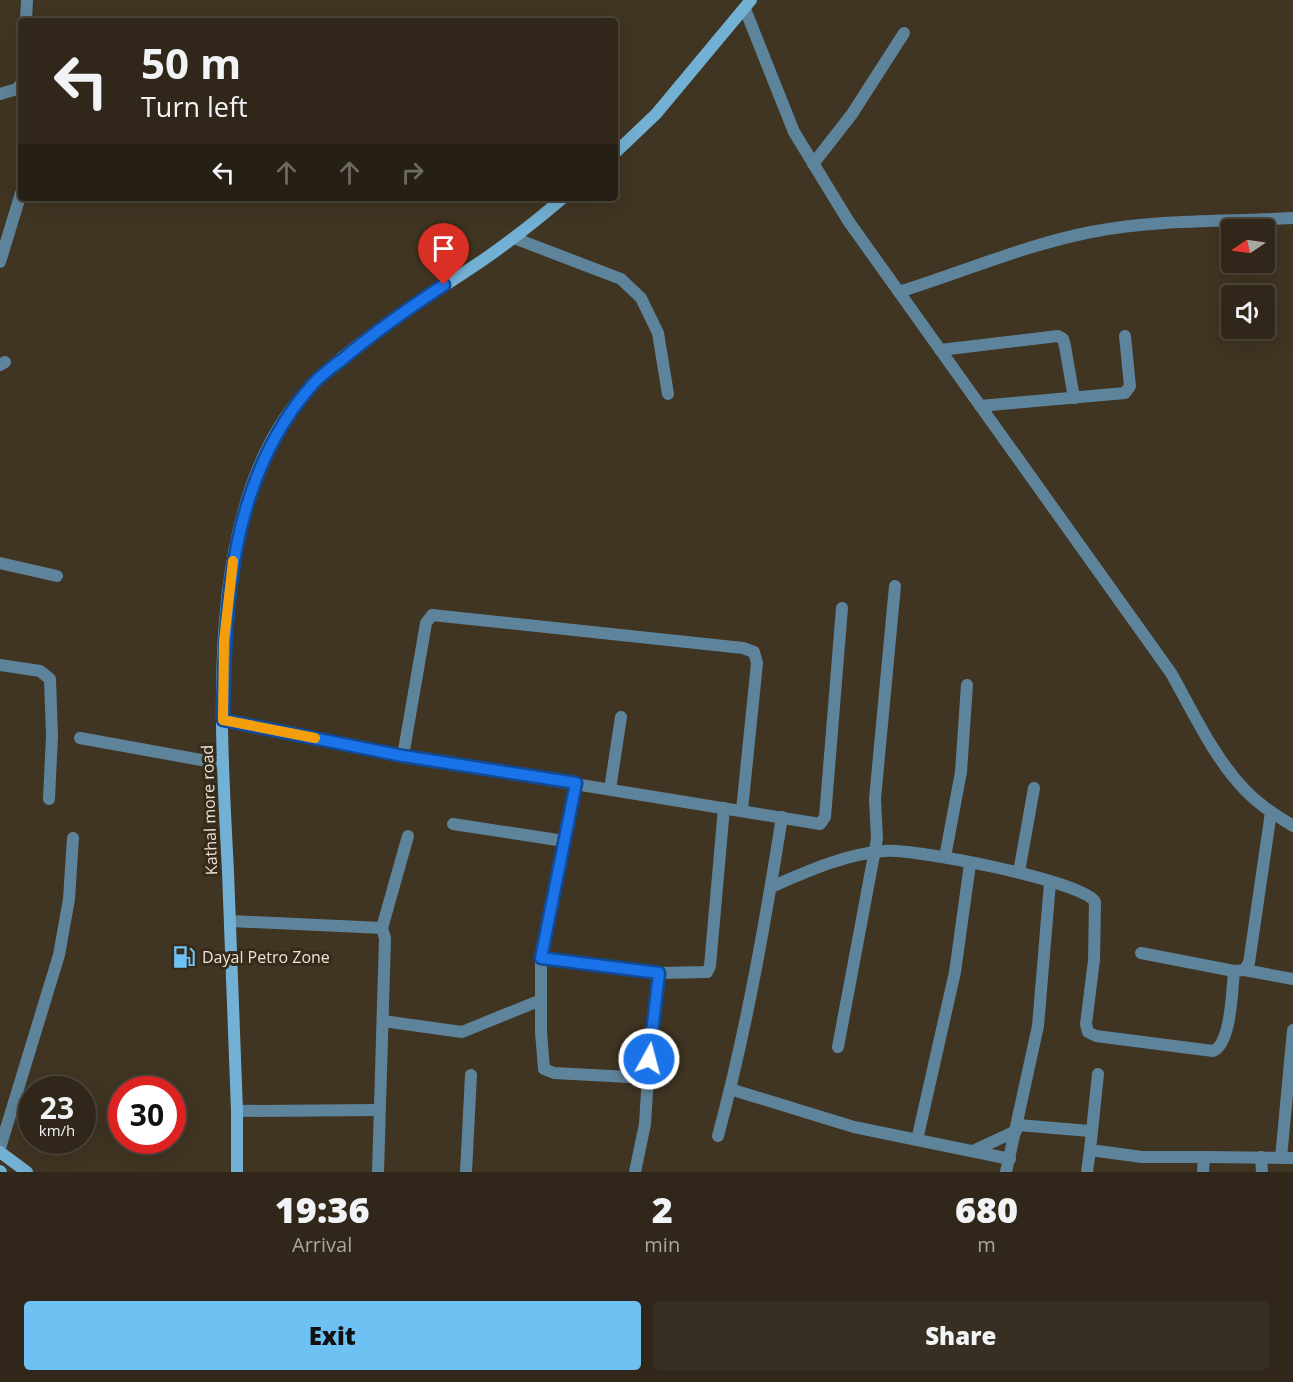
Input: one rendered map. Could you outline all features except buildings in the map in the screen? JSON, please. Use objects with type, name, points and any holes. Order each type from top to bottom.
[{"type":"main road","points":[[618,150],[656,114],[748,4]]},
{"type":"main road","name":"Kathal more road","points":[[237,1172],[237,1111],[223,764],[224,641],[231,573],[246,505],[274,436],[314,383],[387,322],[514,238],[559,201]]},
{"type":"main road","points":[[0,1150],[27,1172]]},
{"type":"street","points":[[26,18],[27,0]]},
{"type":"street","points":[[748,4],[794,132],[849,222],[1171,673],[1224,762],[1243,789],[1271,813],[1293,826]]},
{"type":"street","points":[[813,164],[852,114],[904,33]]},
{"type":"street","points":[[0,94],[12,92],[18,88]]},
{"type":"street","points":[[0,262],[19,201]]},
{"type":"street","points":[[898,292],[1036,244],[1093,231],[1175,222],[1293,218]]},
{"type":"street","points":[[514,238],[621,279],[641,298],[657,333],[668,394]]},
{"type":"street","points":[[940,350],[1058,336],[1063,339],[1065,346],[1074,398]]},
{"type":"street","points":[[980,406],[1129,391],[1125,336]]},
{"type":"street","points":[[0,562],[57,576]]},
{"type":"street","points":[[838,1047],[875,852],[875,799],[895,586]]},
{"type":"street","points":[[223,720],[403,756],[820,824],[825,817],[842,608]]},
{"type":"street","points":[[403,756],[426,623],[432,615],[743,648],[753,652],[757,663],[742,810]]},
{"type":"street","points":[[0,665],[40,670],[50,679],[52,736],[49,799]]},
{"type":"street","points":[[945,856],[961,771],[967,685]]},
{"type":"street","points":[[610,789],[621,717]]},
{"type":"street","points":[[80,738],[223,764]]},
{"type":"street","points":[[576,783],[541,958],[544,1069],[554,1073],[648,1078]]},
{"type":"street","points":[[1019,872],[1034,788]]},
{"type":"street","points":[[541,958],[659,973],[707,972],[710,966],[724,808]]},
{"type":"street","points":[[771,887],[806,872],[857,855],[886,850],[945,856],[970,864],[1019,872],[1085,892],[1095,902],[1094,960],[1086,1024],[1092,1034],[1213,1051],[1220,1049],[1227,1028],[1239,971],[1249,963],[1271,813]]},
{"type":"street","points":[[718,1136],[730,1089],[771,887],[782,817]]},
{"type":"street","points":[[453,824],[564,841]]},
{"type":"street","points":[[378,1172],[378,1110],[385,938],[381,928],[408,836]]},
{"type":"street","points":[[0,1150],[59,955],[69,899],[73,838]]},
{"type":"street","points":[[917,1140],[942,1020],[955,972],[970,864]]},
{"type":"street","points":[[1006,1172],[1038,1026],[1050,883]]},
{"type":"street","points":[[230,921],[381,928]]},
{"type":"street","points":[[1140,953],[1293,978]]},
{"type":"street","points":[[634,1172],[645,1124],[659,973]]},
{"type":"street","points":[[383,1021],[462,1032],[541,1000]]},
{"type":"street","points":[[1090,1150],[1142,1157],[1287,1158],[1293,1030]]},
{"type":"street","points":[[1087,1172],[1098,1074]]},
{"type":"street","points":[[466,1172],[471,1075]]},
{"type":"street","points":[[730,1089],[854,1127],[1010,1159]]},
{"type":"street","points":[[237,1111],[378,1110]]},
{"type":"street","points":[[973,1151],[1017,1128],[1090,1131]]},
{"type":"street","points":[[1203,1172],[1204,1157]]},
{"type":"street","points":[[1261,1157],[1262,1172]]},
{"type":"slow traffic","points":[[233,561],[224,641],[223,720],[315,738]]},
{"type":"place","name":"Dayal Petro Zone","points":[[184,957]]},
{"type":"route","points":[[444,285],[387,322],[314,383],[274,436],[258,470],[246,505],[231,573],[224,641],[223,720],[403,756],[576,783],[541,958],[659,973],[649,1059]]}]
